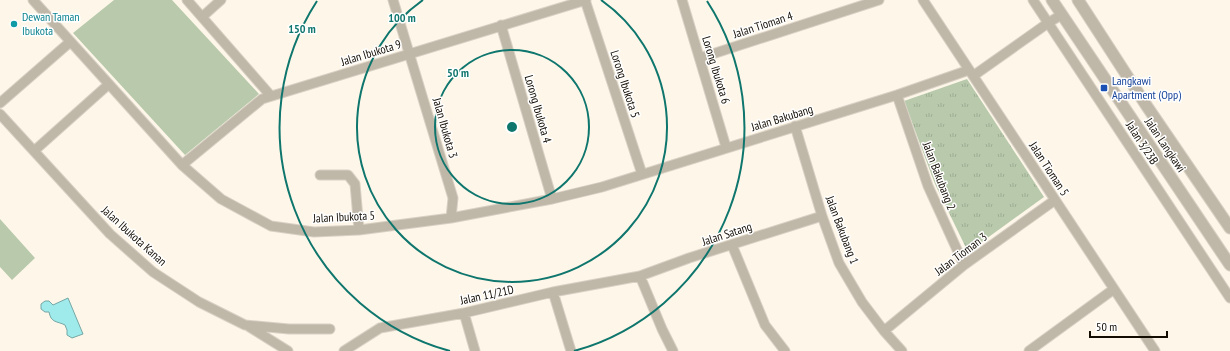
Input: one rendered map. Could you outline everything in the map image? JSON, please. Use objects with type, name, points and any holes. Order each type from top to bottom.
[{"type":"street","name":"Jalan Ibukota 5","points":[[33,0],[182,165],[221,199],[271,226],[314,232],[359,230],[451,218],[552,199],[602,187]]},
{"type":"street","points":[[187,0],[271,96]]},
{"type":"street","points":[[202,17],[221,0]]},
{"type":"street","name":"Jalan Ibukota 3","points":[[393,0],[453,198],[451,218]]},
{"type":"street","name":"Jalan Ibukota 9","points":[[182,165],[262,99],[586,0]]},
{"type":"street","name":"Lorong Ibukota 5","points":[[586,0],[642,174]]},
{"type":"street","name":"Lorong Ibukota 6","points":[[682,0],[726,147]]},
{"type":"street","name":"Jalan Tioman 4","points":[[700,58],[879,0]]},
{"type":"street","name":"Jalan Tioman 5","points":[[923,0],[1155,351]]},
{"type":"street","name":"Jalan 3/23B","points":[[1033,0],[1230,298]]},
{"type":"street","name":"Jalan Langkawi","points":[[1052,0],[1230,264]]},
{"type":"street","name":"Jalan Langkawi","points":[[1078,0],[1146,105],[1230,228]]},
{"type":"street","name":"Jalan Bakubang","points":[[602,187],[726,147],[971,73],[1048,22],[1062,15]]},
{"type":"street","name":"Lorong Ibukota 4","points":[[501,25],[552,199]]},
{"type":"street","points":[[0,103],[70,42]]},
{"type":"street","points":[[34,151],[109,84]]},
{"type":"street","name":"Jalan Bakubang 2","points":[[897,95],[928,186],[964,265]]},
{"type":"street","name":"Jalan Ibukota Kanan","points":[[0,114],[110,234],[153,272],[199,302],[245,325],[289,329],[330,329]]},
{"type":"street","name":"Jalan Bakubang 1","points":[[795,126],[822,216],[839,263],[862,302],[884,331],[902,351]]},
{"type":"street","points":[[320,175],[348,175],[355,184],[359,230]]},
{"type":"street","name":"Jalan Tioman 3","points":[[884,331],[964,265],[1055,200]]},
{"type":"street","name":"Jalan Satang","points":[[640,276],[822,216]]},
{"type":"street","points":[[732,245],[765,325],[785,351]]},
{"type":"street","points":[[640,276],[662,329],[673,351]]},
{"type":"street","name":"Jalan 11/21D","points":[[344,351],[380,328],[464,313],[552,292],[640,276]]},
{"type":"street","points":[[1029,351],[1114,289]]},
{"type":"street","points":[[552,292],[571,351]]},
{"type":"street","points":[[464,313],[475,351]]},
{"type":"street","points":[[245,325],[288,351]]},
{"type":"green space","points":[[114,0],[172,0],[259,94],[185,155],[73,33]]},
{"type":"green space","points":[[967,79],[1044,197],[968,252],[935,184],[904,101]]},
{"type":"green space","points":[[0,219],[35,258],[12,280],[0,267]]},
{"type":"water","points":[[68,298],[83,334],[72,338],[67,335],[65,325],[53,320],[49,312],[45,312],[41,309],[41,304],[45,301],[49,301],[53,305]]},
{"type":"place","name":"Dewan Taman Ibukota","points":[[14,24]]},
{"type":"place","name":"Langkawi Apartment (Opp)","points":[[1104,88]]}]
